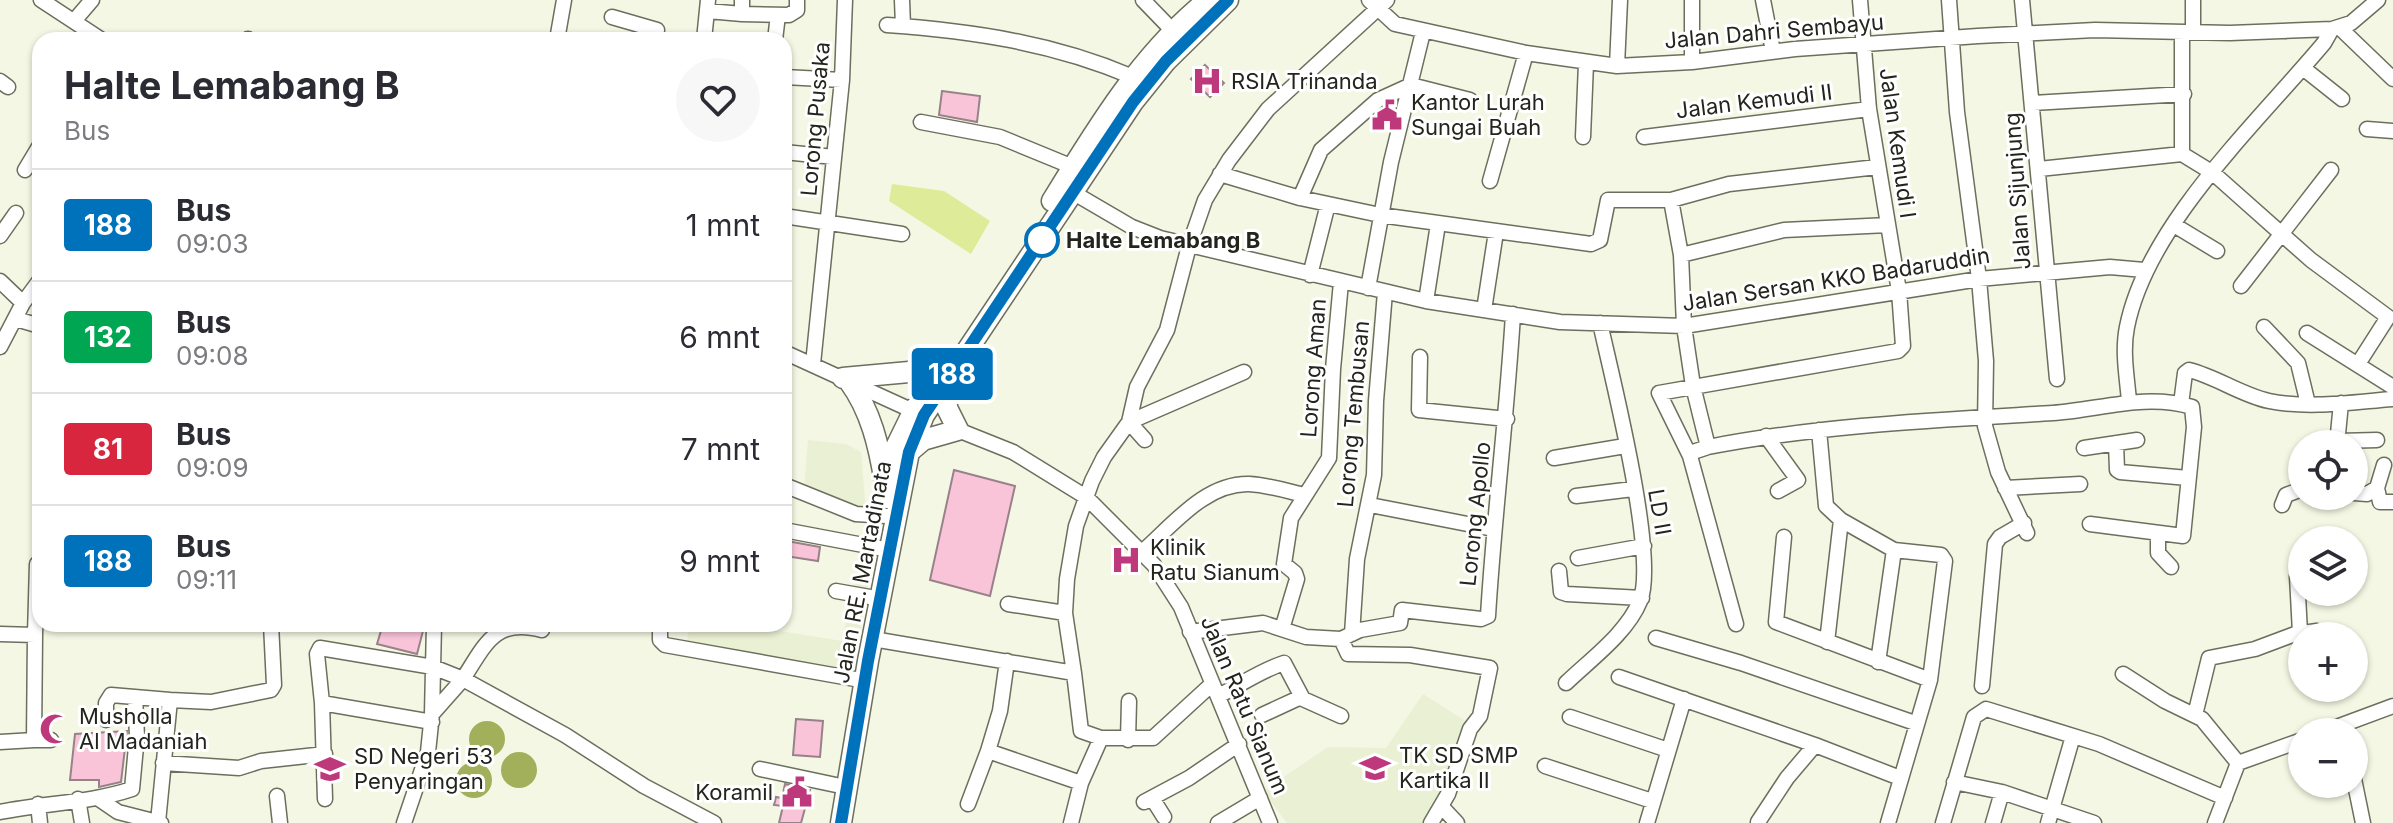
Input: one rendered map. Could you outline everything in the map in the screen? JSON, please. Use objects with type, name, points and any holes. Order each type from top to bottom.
[{"type":"highway","points":[[830,823],[896,447],[949,357],[1067,189],[1073,167],[1133,77],[1190,7],[1208,0]]},
{"type":"highway","name":"Jalan RE. Martadinata","points":[[841,823],[873,639],[918,413],[946,384],[1067,189],[1166,61],[1228,0]]},
{"type":"highway","points":[[846,380],[909,372],[949,357]]},
{"type":"highway","points":[[846,380],[861,398],[872,421],[887,509]]},
{"type":"highway","points":[[909,452],[923,440],[958,430],[949,418],[946,384]]},
{"type":"street","points":[[74,21],[92,0]]},
{"type":"street","points":[[558,32],[564,0]]},
{"type":"street","points":[[705,32],[708,5],[742,7],[778,15],[795,13],[797,0]]},
{"type":"street","name":"Lorong Pusaka","points":[[813,364],[842,80],[845,0]]},
{"type":"street","points":[[902,0],[903,26]]},
{"type":"street","points":[[1143,0],[1173,31]]},
{"type":"street","points":[[1617,66],[1620,0]]},
{"type":"street","points":[[1692,0],[1692,62]]},
{"type":"street","points":[[1763,0],[1773,51]]},
{"type":"street","name":"Jalan Kemudi I","points":[[1693,386],[1898,351],[1903,346],[1899,291],[1869,109],[1860,0]]},
{"type":"street","points":[[1949,0],[1958,124],[1979,279],[1986,361],[1985,416],[1995,463],[2025,528],[2000,537],[1995,544],[1982,686]]},
{"type":"street","name":"Jalan Sijunjung","points":[[2022,0],[2057,379]]},
{"type":"street","points":[[2182,154],[2188,32],[2193,0]]},
{"type":"street","points":[[2129,401],[2125,338],[2144,270],[2213,173],[2336,28],[2366,12],[2378,0]]},
{"type":"street","points":[[44,1],[90,32]]},
{"type":"street","points":[[1341,716],[1301,697],[1284,663],[1254,675],[1245,684],[1215,690],[1160,735],[1128,740],[1101,738],[1081,731],[1065,613],[1071,550],[1086,497],[1104,457],[1129,422],[1137,387],[1167,330],[1189,246],[1205,200],[1220,174],[1268,109],[1378,3]]},
{"type":"street","name":"Jalan Dahri Sembayu","points":[[1378,3],[1391,22],[1423,32],[1526,53],[1617,66],[1692,62],[1773,51],[1862,44],[2095,30],[2188,32],[2336,28]]},
{"type":"street","points":[[776,32],[778,15]]},
{"type":"street","points":[[612,17],[651,32]]},
{"type":"street","points":[[887,25],[965,32],[1065,50],[1133,77]]},
{"type":"street","points":[[2336,28],[2393,79]]},
{"type":"street","points":[[1368,288],[1380,215],[1423,32]]},
{"type":"street","points":[[1490,181],[1526,53]]},
{"type":"street","points":[[1583,137],[1586,63]]},
{"type":"street","points":[[2303,68],[2342,99]]},
{"type":"street","points":[[792,77],[842,80]]},
{"type":"street","points":[[1300,198],[1316,159],[1328,141],[1370,105],[1411,85],[1470,100]]},
{"type":"street","points":[[2033,103],[2184,94]]},
{"type":"street","name":"Jalan Kemudi II","points":[[1644,137],[1869,109]]},
{"type":"street","points":[[921,122],[1000,137],[1073,167]]},
{"type":"street","points":[[2367,129],[2393,131]]},
{"type":"street","points":[[792,153],[834,157]]},
{"type":"street","points":[[2039,169],[2182,154],[2213,173],[2280,234],[2388,317],[2358,364]]},
{"type":"street","points":[[25,170],[32,158]]},
{"type":"street","points":[[1220,174],[1300,198],[1380,215],[1594,244],[1601,237],[1608,200],[1671,200],[1715,187],[1759,179],[1877,167]]},
{"type":"street","points":[[2241,286],[2331,170]]},
{"type":"street","name":"Jalan Sersan KKO Badaruddin","points":[[1067,189],[1132,227],[1189,246],[1426,301],[1560,322],[1684,326],[1979,279],[2110,267],[2144,270]]},
{"type":"street","points":[[1671,200],[1681,255],[1684,326],[1693,386],[1708,447]]},
{"type":"street","points":[[1310,275],[1328,204]]},
{"type":"street","points":[[0,236],[16,213]]},
{"type":"street","points":[[792,218],[902,234]]},
{"type":"street","points":[[1426,301],[1438,224]]},
{"type":"street","points":[[1681,255],[1784,230],[1888,225]]},
{"type":"street","points":[[2174,225],[2217,251]]},
{"type":"street","points":[[1484,310],[1496,232]]},
{"type":"street","points":[[0,281],[23,303]]},
{"type":"street","name":"Lorong Aman","points":[[1282,629],[1297,579],[1295,573],[1284,564],[1289,524],[1329,458],[1341,282]]},
{"type":"street","points":[[0,347],[32,291]]},
{"type":"street","name":"Lorong Tembusan","points":[[1346,637],[1357,559],[1370,505],[1385,292]]},
{"type":"street","name":"Lorong Apollo","points":[[1346,637],[1400,623],[1402,610],[1486,618],[1507,419],[1513,314]]},
{"type":"street","points":[[16,319],[32,324]]},
{"type":"street","name":"LD II","points":[[1600,323],[1644,546],[1642,598]]},
{"type":"street","points":[[2264,327],[2298,363],[2308,404]]},
{"type":"street","points":[[2307,333],[2393,387]]},
{"type":"street","points":[[792,355],[918,413]]},
{"type":"street","points":[[1420,357],[1419,410],[1507,419]]},
{"type":"street","points":[[2181,404],[2185,373],[2189,370],[2218,378],[2262,399],[2308,404],[2393,399]]},
{"type":"street","points":[[1129,422],[1244,372]]},
{"type":"street","points":[[1693,386],[1659,393],[1690,456],[1736,624]]},
{"type":"street","points":[[1690,456],[1708,447],[1819,430],[2057,412],[2129,401],[2190,406],[2194,413],[2185,535],[2090,524]]},
{"type":"street","points":[[2338,430],[2341,403]]},
{"type":"street","points":[[1129,422],[1145,440]]},
{"type":"street","name":"Jalan Ratu Sianum","points":[[958,430],[1013,452],[1086,497],[1142,552],[1173,592],[1270,823]]},
{"type":"street","points":[[1819,430],[1824,501],[1841,520],[1894,550],[1943,556],[1938,631],[1930,680],[1888,823]]},
{"type":"street","points":[[1766,436],[1798,480],[1778,491]]},
{"type":"street","points":[[2084,448],[2137,440]]},
{"type":"street","points":[[2368,440],[2377,440]]},
{"type":"street","points":[[2116,443],[2117,470],[2120,472],[2188,478]]},
{"type":"street","points":[[1554,458],[1625,446]]},
{"type":"street","points":[[2384,465],[2377,488],[2380,502],[2393,502]]},
{"type":"street","points":[[2005,488],[2080,484]]},
{"type":"street","points":[[1142,552],[1202,498],[1224,487],[1259,485],[1304,495]]},
{"type":"street","points":[[792,488],[856,514],[887,509]]},
{"type":"street","points":[[2368,493],[2377,488]]},
{"type":"street","points":[[1576,496],[1633,489]]},
{"type":"street","points":[[2282,505],[2288,494]]},
{"type":"street","points":[[1370,505],[1493,529]]},
{"type":"street","points":[[1827,642],[1841,520]]},
{"type":"street","points":[[792,532],[879,548]]},
{"type":"street","points":[[2158,533],[2158,553],[2171,567]]},
{"type":"street","points":[[1784,537],[1775,621],[1930,680]]},
{"type":"street","points":[[1578,558],[1644,546]]},
{"type":"street","points":[[1878,662],[1894,550]]},
{"type":"street","points":[[1559,571],[1561,592],[1567,594],[1642,598],[1631,619],[1566,683]]},
{"type":"street","points":[[836,591],[870,597]]},
{"type":"street","points":[[1008,604],[1065,613]]},
{"type":"street","points":[[1190,632],[1263,623],[1306,637],[1346,637],[1348,654],[1410,655],[1490,668],[1480,716],[1468,733],[1442,807],[1431,823]]},
{"type":"street","points":[[34,740],[35,632]]},
{"type":"street","points":[[106,720],[108,697],[211,702],[271,690],[274,685],[271,632]]},
{"type":"street","points":[[404,823],[428,752],[434,632]]},
{"type":"street","points":[[432,718],[497,632]]},
{"type":"street","points":[[660,632],[660,640],[665,645],[855,679]]},
{"type":"street","points":[[0,634],[35,635]]},
{"type":"street","points":[[2195,715],[2209,658],[2255,649],[2288,637]]},
{"type":"street","points":[[1656,638],[1741,663],[1915,723]]},
{"type":"street","points":[[873,639],[1074,673]]},
{"type":"street","points":[[325,799],[325,754],[318,668],[320,648],[433,667],[463,679],[565,735],[644,786],[714,823]]},
{"type":"street","points":[[968,804],[1000,711],[1007,661]]},
{"type":"street","points":[[2123,674],[2208,725],[2238,763]]},
{"type":"street","points":[[1619,677],[1900,778]]},
{"type":"street","points":[[0,812],[38,804],[99,799],[132,789],[137,736],[135,697]]},
{"type":"street","points":[[1262,715],[1301,697]]},
{"type":"street","points":[[1647,823],[1684,699]]},
{"type":"street","points":[[99,799],[118,812],[160,822],[170,700]]},
{"type":"street","points":[[1128,740],[1129,701]]},
{"type":"street","points":[[322,703],[432,718]]},
{"type":"street","points":[[2365,718],[2393,706]]},
{"type":"street","points":[[1943,823],[1974,717],[1981,710],[2099,744],[2225,798]]},
{"type":"street","points":[[1570,717],[1668,750]]},
{"type":"street","points":[[2048,823],[2073,736]]},
{"type":"street","points":[[1071,823],[1081,783],[1101,738]]},
{"type":"street","points":[[0,742],[51,740]]},
{"type":"street","points":[[1164,817],[1148,800],[1189,778],[1239,744]]},
{"type":"street","points":[[1759,823],[1787,778],[1815,745]]},
{"type":"street","points":[[2215,823],[2238,763],[2288,745]]},
{"type":"street","points":[[988,751],[1081,783]]},
{"type":"street","points":[[163,763],[239,768],[261,761],[325,754]]},
{"type":"street","points":[[1545,766],[1652,801]]},
{"type":"street","points":[[760,769],[836,785]]},
{"type":"street","points":[[1954,782],[2002,792],[2094,823]]},
{"type":"street","points":[[1993,823],[2002,792]]},
{"type":"street","points":[[277,796],[280,823]]},
{"type":"street","points":[[1218,823],[1260,798]]},
{"type":"street","points":[[2358,798],[2363,823]]},
{"type":"street","points":[[78,799],[82,823]]},
{"type":"street","points":[[38,804],[40,823]]},
{"type":"street","points":[[1442,807],[1457,823]]},
{"type":"shaded area","points":[[892,184],[944,191],[990,221],[971,254],[889,201]]},
{"type":"shaded area","points":[[808,440],[846,444],[861,452],[866,512],[804,490]]},
{"type":"shaded area","points":[[870,516],[880,520],[852,675],[687,643],[688,632],[786,632],[842,641]]},
{"type":"shaded area","name":"TK SD SMP Kartika II","points":[[1423,694],[1470,724],[1446,788],[1424,823],[1287,823],[1263,791],[1328,747],[1386,748]]},
{"type":"shaded area","points":[[487,721],[500,726],[505,739],[500,752],[487,757],[474,752],[469,739],[474,726]]},
{"type":"shaded area","points":[[519,752],[532,757],[537,770],[532,783],[519,788],[506,783],[501,770],[506,757]]},
{"type":"shaded area","points":[[474,762],[487,767],[492,780],[487,793],[474,798],[461,793],[456,780],[461,767]]},
{"type":"building","name":"RSIA Trinanda","points":[[1205,65],[1224,83],[1210,97],[1191,79]]},
{"type":"building","points":[[942,91],[980,96],[977,122],[939,115]]},
{"type":"building","points":[[954,470],[1015,486],[990,596],[930,580]]},
{"type":"building","points":[[792,542],[820,547],[818,561],[792,557]]},
{"type":"building","points":[[381,632],[423,632],[417,654],[377,644]]},
{"type":"building","points":[[796,719],[823,721],[820,757],[793,755]]},
{"type":"building","points":[[127,731],[121,782],[99,787],[99,780],[70,780],[75,734]]},
{"type":"building","points":[[785,784],[810,790],[801,823],[779,823],[783,806],[774,805],[776,797],[782,798]]},
{"type":"bus line","name":"188","points":[[841,823],[868,661],[909,452],[924,415],[1133,102],[1166,61],[1228,0]]},
{"type":"place","name":"RSIA Trinanda","points":[[1207,81]]},
{"type":"place","name":"Kantor Lurah Sungai Buah","points":[[1387,115]]},
{"type":"place","name":"Halte Lemabang B","points":[[1042,240]]},
{"type":"place","name":"Klinik Ratu Sianum","points":[[1126,560]]},
{"type":"place","name":"Musholla Al Madaniah","points":[[55,729]]},
{"type":"place","name":"TK SD SMP Kartika II","points":[[1375,768]]},
{"type":"place","name":"SD Negeri 53 Penyaringan","points":[[330,769]]},
{"type":"place","name":"Koramil","points":[[797,792]]}]
